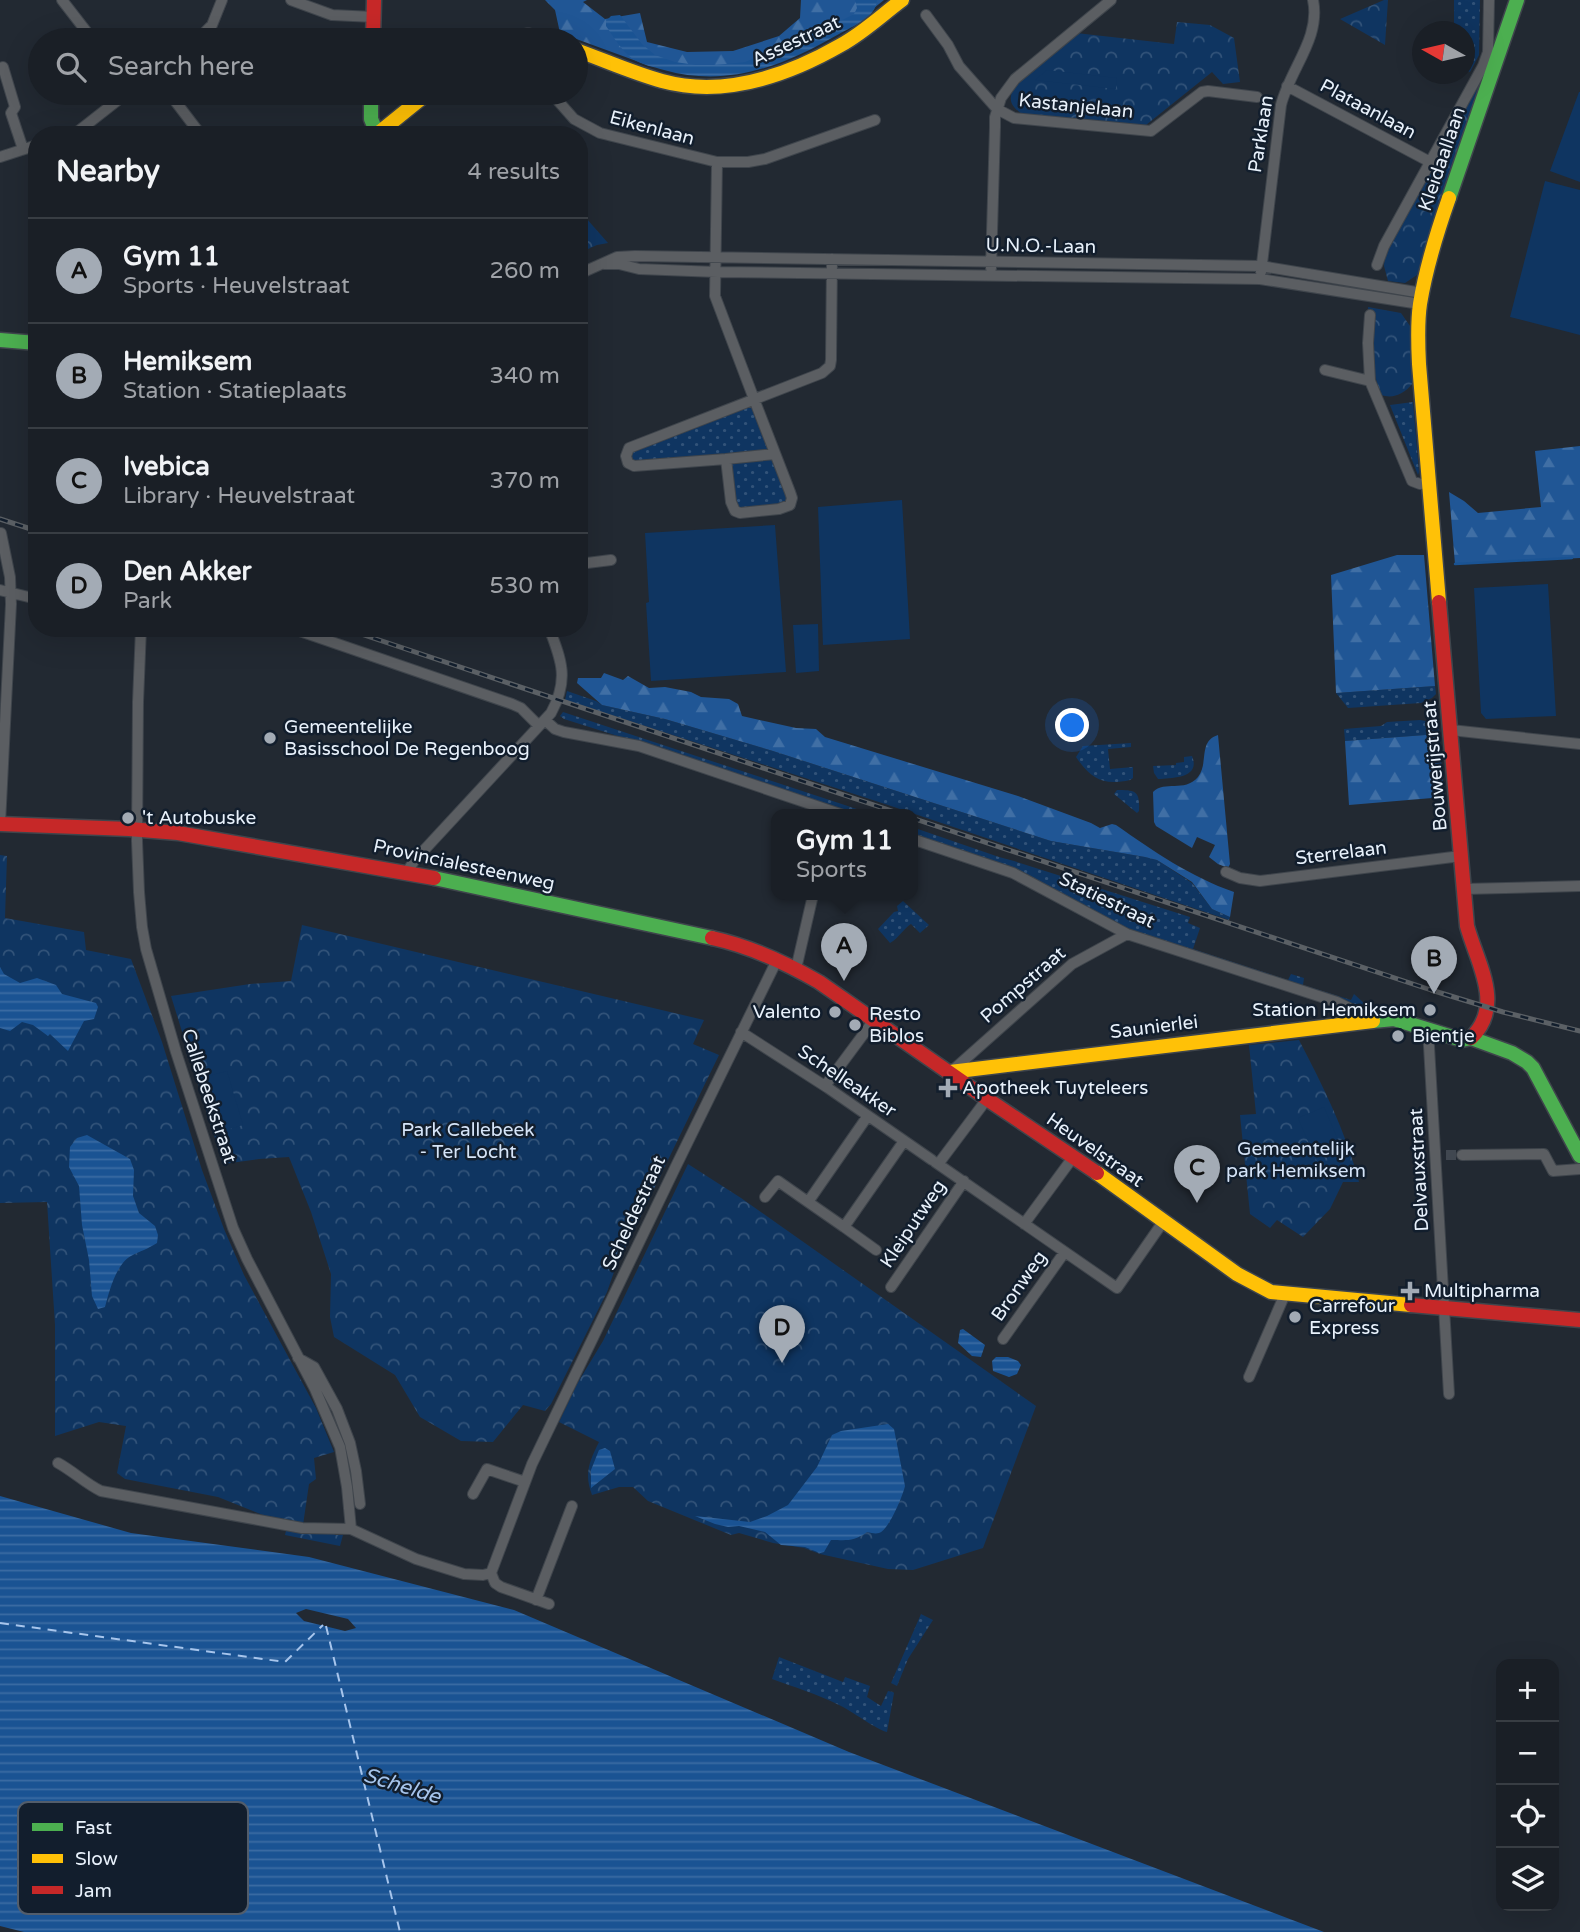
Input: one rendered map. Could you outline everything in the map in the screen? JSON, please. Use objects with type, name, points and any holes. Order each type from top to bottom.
[{"type":"street","points":[[62,0],[84,28]]},
{"type":"street","points":[[209,28],[222,0]]},
{"type":"street","points":[[291,0],[332,15],[374,17]]},
{"type":"street","points":[[374,0],[374,28]]},
{"type":"street","name":"Assestraat","points":[[588,54],[662,81],[684,85],[714,88],[751,83],[796,67],[842,44],[902,0]]},
{"type":"street","points":[[991,276],[995,127],[1001,99],[1016,79],[1111,0]]},
{"type":"street","name":"Parklaan","points":[[1260,279],[1281,105],[1313,29],[1313,0]]},
{"type":"street","points":[[1377,265],[1384,246],[1432,163],[1486,60],[1489,0]]},
{"type":"street","name":"Kleidaallaan","points":[[1421,299],[1433,244],[1517,0]]},
{"type":"street","name":"Kastanjelaan","points":[[926,15],[948,45],[959,66],[997,109],[1014,118],[1151,131],[1208,90],[1257,97]]},
{"type":"street","points":[[0,68],[3,67],[15,107],[11,113],[23,149]]},
{"type":"street","name":"Plataanlaan","points":[[1287,86],[1432,163]]},
{"type":"street","points":[[84,126],[111,105]]},
{"type":"street","points":[[178,105],[194,126]]},
{"type":"street","points":[[370,105],[373,126]]},
{"type":"street","points":[[387,126],[413,105]]},
{"type":"street","name":"Eikenlaan","points":[[562,105],[574,119],[587,126]]},
{"type":"street","name":"Eikenlaan","points":[[588,127],[600,133],[717,162],[748,162],[765,159],[875,120]]},
{"type":"street","points":[[0,157],[28,148]]},
{"type":"street","name":"Eikenlaan","points":[[717,162],[717,258]]},
{"type":"street","name":"U.N.O.-Laan","points":[[588,270],[625,256],[1261,266],[1364,283],[1421,299]]},
{"type":"street","points":[[717,258],[715,296],[792,498],[790,505],[779,509],[740,513],[735,511],[731,502],[726,459]]},
{"type":"street","points":[[775,454],[634,466],[628,463],[626,456],[629,448],[822,373],[830,366],[832,259]]},
{"type":"street","name":"U.N.O.-Laan","points":[[599,264],[620,264],[639,269],[717,272],[1260,279],[1362,295],[1421,299]]},
{"type":"street","points":[[1362,295],[1364,283]]},
{"type":"street","name":"Bouwerijstraat","points":[[1421,299],[1418,328],[1419,364],[1464,889],[1471,943],[1489,1000],[1481,1027],[1471,1038]]},
{"type":"street","points":[[1370,315],[1370,381],[1412,481],[1428,483]]},
{"type":"street","points":[[0,340],[28,342]]},
{"type":"street","points":[[1325,370],[1370,381]]},
{"type":"street","points":[[0,824],[11,593],[1,533]]},
{"type":"street","points":[[588,563],[611,560]]},
{"type":"street","points":[[0,590],[28,597]]},
{"type":"street","name":"Callebeekstraat","points":[[141,637],[137,830],[142,927],[176,1052],[233,1228],[315,1389],[340,1447],[351,1529]]},
{"type":"street","points":[[317,637],[512,704],[564,733],[639,746],[820,809]]},
{"type":"street","points":[[407,872],[414,861],[556,705],[562,677],[559,654],[552,637]]},
{"type":"street","points":[[1451,730],[1580,744]]},
{"type":"street","name":"Provincialesteenweg","points":[[0,824],[178,833],[407,872],[700,934],[777,960]]},
{"type":"street","name":"Statiestraat","points":[[918,841],[1013,873],[1127,934],[1337,1002],[1353,1010],[1362,1022]]},
{"type":"street","name":"Sterrelaan","points":[[1226,872],[1240,878],[1260,881],[1461,856]]},
{"type":"street","points":[[1464,889],[1580,886]]},
{"type":"street","points":[[796,969],[812,900]]},
{"type":"street","name":"Pompstraat","points":[[950,1072],[1072,964],[1127,934]]},
{"type":"street","name":"Heuvelstraat","points":[[777,960],[819,982],[1074,1156],[1237,1274],[1271,1292],[1580,1320]]},
{"type":"street","name":"Scheldestraat","points":[[491,1573],[532,1464],[777,960]]},
{"type":"street","name":"Saunierlei","points":[[950,1072],[1394,1019],[1462,1040],[1471,1038],[1482,1045],[1518,1056],[1532,1068],[1580,1156]]},
{"type":"street","points":[[825,1086],[874,1020]]},
{"type":"street","name":"Delvauxstraat","points":[[1428,1029],[1441,1156],[1443,1308],[1449,1394]]},
{"type":"street","name":"Schelleakker","points":[[741,1032],[825,1086],[1117,1288],[1163,1222]]},
{"type":"street","points":[[935,1162],[987,1099]]},
{"type":"street","points":[[808,1202],[867,1117]]},
{"type":"street","points":[[844,1227],[904,1141]]},
{"type":"street","points":[[1462,1155],[1544,1154],[1553,1171],[1580,1169]]},
{"type":"street","points":[[1024,1224],[1074,1156]]},
{"type":"street","points":[[765,1197],[778,1181],[876,1250]]},
{"type":"street","name":"Kleiputweg","points":[[891,1287],[964,1181]]},
{"type":"street","name":"Bronweg","points":[[1003,1339],[1064,1253]]},
{"type":"street","points":[[1249,1377],[1285,1294]]},
{"type":"street","name":"Callebeekstraat","points":[[298,1358],[314,1367],[337,1409],[350,1443],[360,1504]]},
{"type":"street","points":[[58,1463],[101,1491],[302,1528],[351,1529],[416,1559],[464,1574],[491,1573],[495,1583],[501,1587],[549,1604]]},
{"type":"street","points":[[473,1494],[487,1469],[525,1482]]},
{"type":"street","points":[[536,1600],[572,1506]]},
{"type":"green space","points":[[545,0],[587,0],[583,2],[605,19],[640,13],[647,42],[687,52],[733,51],[779,36],[800,18],[801,0],[884,0],[859,20],[737,73],[650,66],[588,43],[588,28],[559,28],[555,10]]},
{"type":"green space","points":[[1388,0],[1385,45],[1340,19]]},
{"type":"green space","points":[[1454,0],[1480,0],[1479,55],[1475,63],[1475,21],[1454,21]]},
{"type":"green space","points":[[1177,22],[1210,25],[1234,38],[1240,82],[1223,84],[1212,72],[1146,125],[1023,115],[1013,105],[1011,95],[1014,86],[1076,33],[1174,44]]},
{"type":"green space","points":[[1494,50],[1417,275],[1405,283],[1388,281],[1384,266],[1385,253],[1481,81]]},
{"type":"green space","points":[[1047,70],[1117,78],[1116,89],[1035,80]]},
{"type":"green space","points":[[1580,92],[1580,182],[1550,171]]},
{"type":"green space","points":[[1545,181],[1580,190],[1580,335],[1510,317]]},
{"type":"green space","points":[[588,220],[608,243],[588,249]]},
{"type":"green space","points":[[1368,307],[1401,313],[1410,326],[1412,384],[1398,395],[1381,395],[1374,373]]},
{"type":"green space","points":[[754,399],[790,505],[735,511],[726,460],[634,466],[627,452]]},
{"type":"green space","points":[[1413,402],[1419,472],[1418,475],[1390,405]]},
{"type":"green space","points":[[1580,446],[1580,558],[1455,564],[1449,492],[1478,513],[1541,507],[1535,451]]},
{"type":"green space","points":[[902,500],[910,639],[823,645],[818,507]]},
{"type":"green space","points":[[775,525],[786,672],[651,681],[645,533]]},
{"type":"green space","points":[[1397,555],[1424,555],[1435,686],[1336,693],[1331,575]]},
{"type":"green space","points":[[1548,584],[1556,716],[1486,719],[1481,713],[1474,588]]},
{"type":"green space","points":[[818,624],[819,671],[796,673],[793,625]]},
{"type":"green space","points":[[604,673],[623,680],[628,676],[649,688],[665,687],[691,692],[701,697],[729,699],[738,704],[742,716],[796,728],[816,729],[825,737],[1018,796],[1100,828],[1116,825],[1158,854],[1234,892],[1230,917],[1212,909],[1192,882],[1157,860],[1051,841],[773,751],[665,719],[602,705],[577,683],[578,678],[601,678]]},
{"type":"green space","points":[[1435,686],[1436,694],[1421,703],[1348,708],[1336,693]]},
{"type":"green space","points":[[567,691],[602,705],[665,719],[1051,841],[1157,860],[1192,883],[1212,909],[1230,917],[1229,920],[918,815],[918,809],[900,809],[565,700]]},
{"type":"green space","points":[[563,712],[857,809],[836,809],[560,716]]},
{"type":"green space","points":[[1420,720],[1438,726],[1439,734],[1345,741],[1344,729]]},
{"type":"green space","points":[[1439,734],[1444,797],[1349,805],[1345,741]]},
{"type":"green space","points":[[1218,735],[1230,864],[1228,868],[1209,857],[1215,845],[1197,837],[1192,848],[1156,826],[1154,822],[1153,792],[1163,787],[1193,782],[1201,771],[1208,742]]},
{"type":"green space","points":[[1131,743],[1131,747],[1108,749],[1110,769],[1133,767],[1133,778],[1130,780],[1112,782],[1098,779],[1087,771],[1076,757],[1083,746]]},
{"type":"green space","points":[[1192,756],[1193,769],[1189,773],[1158,779],[1154,773],[1153,766],[1176,765],[1184,762],[1184,757]]},
{"type":"green space","points":[[1117,790],[1136,793],[1139,804],[1137,813],[1114,794]]},
{"type":"green space","points":[[918,829],[1190,917],[1188,923],[1200,928],[1193,949],[1288,980],[1291,974],[1304,978],[1303,985],[1351,1000],[1354,994],[1371,1006],[1371,1009],[1130,931],[1017,873],[918,838]]},
{"type":"green space","points":[[0,855],[7,856],[5,918],[84,932],[86,950],[131,959],[162,1042],[202,1170],[224,1229],[244,1275],[316,1408],[334,1452],[314,1458],[316,1479],[309,1484],[303,1525],[278,1521],[218,1497],[125,1479],[117,1473],[126,1426],[99,1422],[55,1436],[55,1325],[47,1202],[0,1203]]},
{"type":"green space","points":[[903,901],[929,925],[920,933],[911,924],[890,943],[878,929],[898,911],[897,906]]},
{"type":"green space","name":"Park Callebeek - Ter Locht","points":[[302,925],[704,1020],[693,1044],[719,1055],[551,1404],[545,1411],[523,1405],[493,1442],[461,1441],[420,1417],[395,1375],[334,1337],[330,1317],[331,1274],[311,1212],[289,1157],[223,1164],[171,996],[250,984],[291,981]]},
{"type":"green space","name":"Gemeentelijk park Hemiksem","points":[[1299,1040],[1341,1127],[1359,1182],[1343,1182],[1330,1209],[1303,1237],[1277,1220],[1270,1228],[1250,1214],[1240,1115],[1256,1114],[1249,1045]]},
{"type":"green space","points":[[227,1071],[243,1125],[220,1132],[205,1077]]},
{"type":"green space","points":[[1324,1107],[1342,1149],[1316,1160],[1298,1118]]},
{"type":"green space","points":[[688,1164],[741,1198],[1036,1406],[983,1548],[913,1570],[888,1569],[739,1533],[731,1535],[648,1501],[633,1487],[619,1487],[592,1495],[588,1481],[589,1468],[599,1442],[559,1422],[577,1384],[603,1341]]},
{"type":"green space","points":[[286,1531],[343,1535],[340,1546],[285,1535]]},
{"type":"green space","points":[[921,1614],[933,1620],[908,1659],[897,1686],[891,1683]]},
{"type":"green space","points":[[779,1657],[843,1682],[845,1677],[870,1686],[867,1697],[881,1706],[888,1691],[893,1692],[887,1732],[831,1701],[772,1679]]},
{"type":"water","points":[[855,0],[877,0],[873,12],[863,21],[797,56],[754,71],[733,75],[688,75],[640,63],[625,52],[606,26],[606,21],[611,16],[620,15],[642,44],[655,55],[675,62],[716,65],[745,62],[854,14],[857,8]]},
{"type":"water","points":[[0,967],[4,974],[20,983],[37,978],[56,985],[62,994],[96,1003],[98,1007],[94,1019],[84,1021],[68,1051],[50,1034],[48,1036],[33,1025],[22,1022],[10,1031],[0,1028]]},
{"type":"water","points":[[87,1135],[130,1159],[134,1170],[133,1196],[139,1213],[155,1226],[158,1235],[157,1243],[131,1256],[121,1265],[105,1307],[98,1309],[92,1296],[79,1186],[69,1167],[70,1147],[77,1138]]},
{"type":"water","points":[[963,1329],[985,1345],[981,1357],[972,1356],[958,1343],[960,1330]]},
{"type":"water","points":[[996,1357],[1008,1357],[1018,1361],[1021,1365],[1017,1374],[1009,1377],[993,1371],[992,1361]]},
{"type":"water","points":[[888,1424],[894,1429],[905,1486],[891,1519],[879,1533],[867,1532],[854,1539],[831,1540],[824,1552],[820,1553],[805,1547],[781,1545],[765,1532],[739,1526],[728,1527],[695,1516],[750,1522],[767,1516],[788,1505],[817,1467],[832,1435],[841,1431]]},
{"type":"water","points":[[605,1448],[610,1451],[615,1469],[591,1488],[591,1470],[599,1450]]},
{"type":"water","name":"Schelde","points":[[0,1496],[131,1533],[309,1557],[514,1610],[849,1752],[1324,1932],[24,1932],[0,1926]]},
{"type":"pier","points":[[306,1609],[348,1619],[356,1628],[345,1631],[304,1621],[296,1613]]},
{"type":"waterway","points":[[1455,564],[1572,558]]},
{"type":"ferry route","points":[[0,1623],[285,1662],[323,1625]]},
{"type":"ferry route","points":[[326,1626],[400,1932]]},
{"type":"tunnel","points":[[1446,1155],[1462,1155]]},
{"type":"railway","points":[[0,519],[28,528]]},
{"type":"railway","points":[[370,637],[886,809]]},
{"type":"railway","points":[[918,820],[1431,990],[1503,1012],[1580,1031]]},
{"type":"traffic: fast","points":[[1449,198],[1517,0]]},
{"type":"traffic: fast","points":[[371,105],[374,126]]},
{"type":"traffic: fast","points":[[0,340],[28,342]]},
{"type":"traffic: fast","points":[[434,878],[712,938]]},
{"type":"traffic: fast","points":[[1373,1021],[1394,1019],[1462,1040],[1471,1038],[1512,1053],[1527,1062],[1533,1068],[1580,1156]]},
{"type":"traffic: slow","points":[[588,55],[662,81],[685,86],[732,85],[777,74],[820,56],[857,35],[902,0]]},
{"type":"traffic: slow","points":[[387,126],[413,105]]},
{"type":"traffic: slow","points":[[1439,602],[1418,326],[1425,277],[1449,198]]},
{"type":"traffic: slow","points":[[950,1072],[1373,1021]]},
{"type":"traffic: slow","points":[[1097,1173],[1237,1274],[1271,1292],[1411,1305]]},
{"type":"traffic: jam","points":[[373,28],[374,0]]},
{"type":"traffic: jam","points":[[1439,602],[1467,926],[1482,969],[1487,998],[1481,1025],[1471,1038]]},
{"type":"traffic: jam","points":[[0,824],[178,833],[434,878]]},
{"type":"traffic: jam","points":[[712,938],[767,956],[819,982],[1097,1173]]},
{"type":"traffic: jam","points":[[1411,1305],[1580,1320]]},
{"type":"place","name":"Gemeentelijke Basisschool De Regenboog","points":[[270,738]]},
{"type":"place","name":"'t Autobuske","points":[[128,818]]},
{"type":"place","name":"Gym 11","points":[[844,981]]},
{"type":"place","name":"Hemiksem","points":[[1434,994]]},
{"type":"place","name":"Station Hemiksem","points":[[1430,1010]]},
{"type":"place","name":"Valento","points":[[835,1012]]},
{"type":"place","name":"Resto Biblos","points":[[855,1025]]},
{"type":"place","name":"Bientje","points":[[1398,1036]]},
{"type":"place","name":"Apotheek Tuyteleers","points":[[948,1088]]},
{"type":"place","name":"Ivebica","points":[[1197,1203]]},
{"type":"place","name":"Multipharma","points":[[1410,1291]]},
{"type":"place","name":"Carrefour Express","points":[[1295,1317]]},
{"type":"place","name":"Den Akker","points":[[782,1363]]}]
